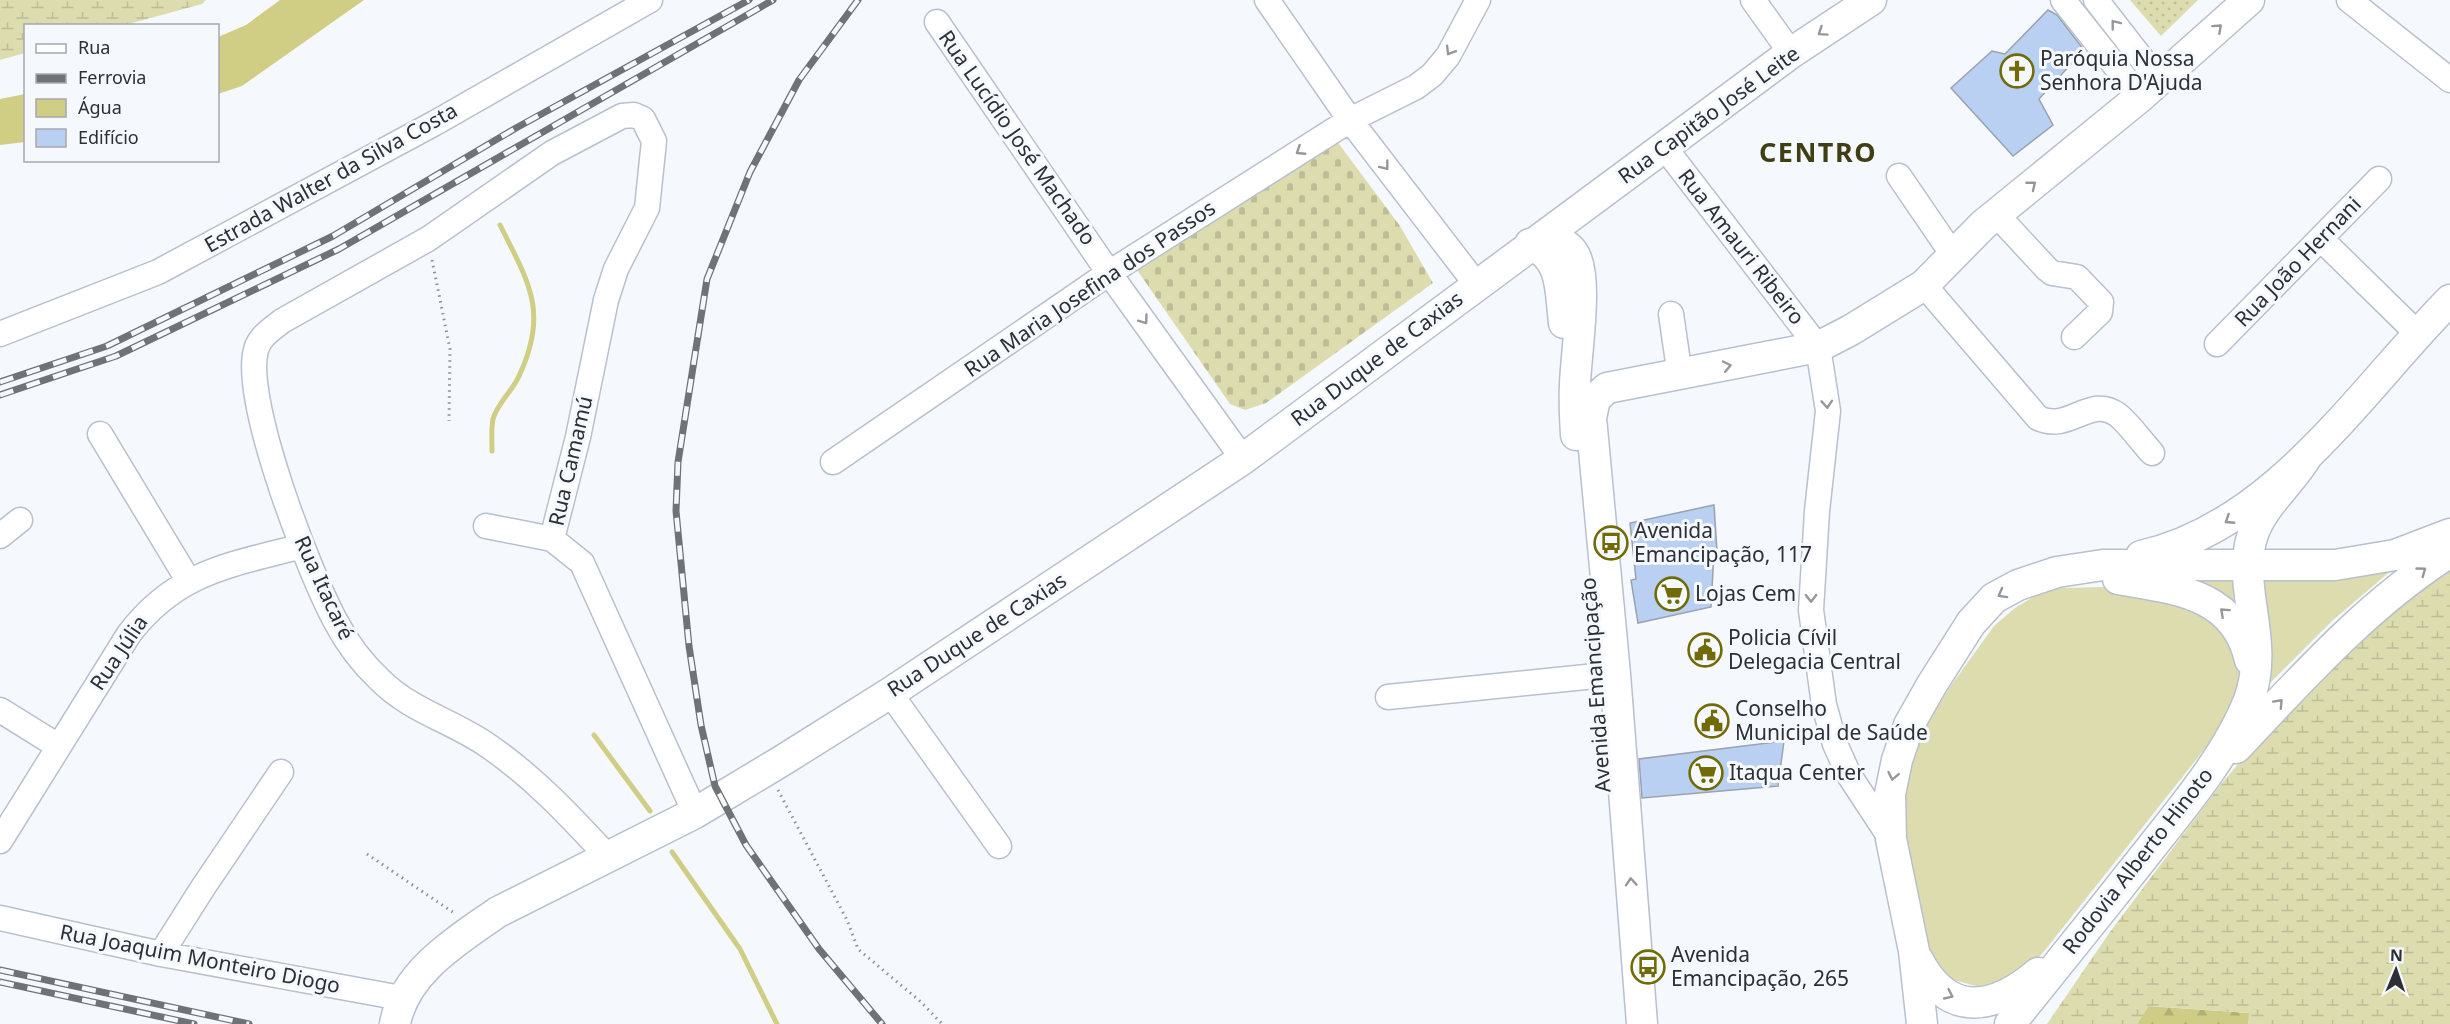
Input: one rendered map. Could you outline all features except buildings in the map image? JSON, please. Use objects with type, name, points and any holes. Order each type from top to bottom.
[{"type":"main road","name":"Rua Capitão José Leite","points":[[1563,243],[1578,211],[1791,53],[1871,0]]},
{"type":"main road","points":[[1580,303],[1589,373],[1598,384],[1607,388],[1680,376],[1818,346],[1851,330],[1924,285],[1996,214],[2150,89],[2249,0]]},
{"type":"main road","name":"Rua Duque de Caxias","points":[[397,1011],[420,975],[498,912],[696,813],[890,693],[1243,459],[1530,244],[1578,211]]},
{"type":"main road","points":[[1530,244],[1544,241],[1563,243]]},
{"type":"main road","name":"Avenida Emancipação","points":[[1563,243],[1575,256],[1579,268],[1580,303],[1574,386],[1642,1024]]},
{"type":"main road","points":[[1530,244],[1544,249],[1554,263],[1574,386]]},
{"type":"main road","name":"Rodovia Alberto Hinoto","points":[[2010,1024],[2196,791],[2241,718],[2255,683],[2259,657],[2248,566],[2252,535],[2271,503],[2307,456],[2450,300]]},
{"type":"main road","name":"Avenida Emancipação","points":[[1607,388],[1595,399],[1591,418],[1623,1024]]},
{"type":"main road","name":"Rodovia Alberto Hinoto","points":[[2103,565],[2155,553],[2210,531],[2245,509],[2307,456]]},
{"type":"main road","points":[[2271,503],[2269,524],[2277,546],[2287,555],[2300,560],[2335,566]]},
{"type":"main road","points":[[1922,1024],[1914,951],[1891,839],[1890,794],[1897,760],[1909,725],[1971,624],[1994,598],[2018,585],[2057,572],[2103,565],[2335,566],[2395,555],[2450,534]]},
{"type":"main road","points":[[2196,791],[2353,627],[2396,590],[2450,552]]},
{"type":"main road","points":[[2057,572],[2098,576],[2174,590],[2202,598],[2219,607],[2237,625],[2247,647],[2255,683]]},
{"type":"main road","points":[[1914,951],[1928,980],[1941,992],[1974,1003],[2009,996],[2075,943]]},
{"type":"main road","points":[[2031,1024],[2075,943]]},
{"type":"street","name":"Estrada Walter da Silva Costa","points":[[0,334],[158,272],[435,123],[650,0]]},
{"type":"street","points":[[1267,0],[1350,120],[1476,284]]},
{"type":"street","name":"Rua Maria Josefina dos Passos","points":[[833,462],[1109,273],[1350,120],[1416,87],[1432,75],[1448,56],[1478,0]]},
{"type":"street","points":[[1753,0],[1791,53]]},
{"type":"street","points":[[2063,0],[2150,89]]},
{"type":"street","points":[[2096,0],[2150,89]]},
{"type":"street","points":[[2349,0],[2450,80]]},
{"type":"street","name":"Rua Lucídio José Machado","points":[[937,22],[1109,273],[1243,459]]},
{"type":"street","name":"Rua Itacaré","points":[[608,856],[556,803],[511,763],[475,738],[402,700],[378,679],[353,649],[336,622],[302,546],[264,432],[254,366],[256,350],[266,333],[282,321],[428,239],[552,153],[622,116],[634,115],[643,119]]},
{"type":"street","name":"Rua Camamú","points":[[643,119],[654,141],[647,208],[616,269],[606,300],[578,437],[552,539],[582,562],[696,813]]},
{"type":"street","name":"Rua Amauri Ribeiro","points":[[1665,148],[1818,346]]},
{"type":"street","points":[[1899,177],[1953,255]]},
{"type":"street","name":"Rua João Hernani","points":[[2217,344],[2322,240],[2379,179]]},
{"type":"street","points":[[1996,214],[2047,270],[2077,277],[2101,302],[2100,312],[2074,337]]},
{"type":"street","points":[[2322,240],[2418,333]]},
{"type":"street","points":[[1924,285],[2038,418],[2050,424],[2060,423],[2092,409],[2103,409],[2117,414],[2152,453]]},
{"type":"street","points":[[1671,314],[1680,376]]},
{"type":"street","points":[[1818,346],[1828,411],[1817,511],[1811,610],[1824,705],[1835,744],[1849,775],[1891,839]]},
{"type":"street","points":[[100,434],[188,580]]},
{"type":"street","points":[[0,536],[20,520]]},
{"type":"street","points":[[486,526],[552,539]]},
{"type":"street","name":"Rua Júlia","points":[[0,841],[58,746],[147,611],[188,580],[208,571],[302,546]]},
{"type":"street","points":[[1388,697],[1605,675]]},
{"type":"street","points":[[890,693],[999,846]]},
{"type":"street","points":[[0,710],[58,746]]},
{"type":"street","points":[[161,954],[202,889],[282,772]]},
{"type":"street","name":"Rua Joaquim Monteiro Diogo","points":[[0,918],[397,1011]]},
{"type":"path","points":[[428,239],[450,349],[449,422]]},
{"type":"path","points":[[766,770],[823,872],[847,920],[858,949],[921,1002],[942,1024]]},
{"type":"path","points":[[367,854],[476,928]]},
{"type":"green space","points":[[0,0],[206,0],[202,4],[129,24],[24,24],[24,53],[0,60]]},
{"type":"green space","points":[[2130,0],[2198,0],[2161,36]]},
{"type":"green space","points":[[1336,140],[1400,226],[1433,283],[1266,403],[1245,410],[1230,404],[1135,267]]},
{"type":"green space","points":[[2407,557],[2332,621],[2269,684],[2268,658],[2251,571]]},
{"type":"green space","points":[[2450,562],[2450,1024],[2248,1024],[2249,1013],[2149,1006],[2137,1024],[2047,1024],[2110,932],[2221,784],[2276,720],[2328,664]]},
{"type":"green space","points":[[2230,570],[2237,603],[2209,586],[2167,571]]},
{"type":"green space","points":[[2104,587],[2210,610],[2245,661],[2230,717],[2042,954],[2010,980],[1980,987],[1946,978],[1923,950],[1895,826],[1915,743],[1950,687],[1994,626],[2015,608],[2040,593],[2058,588]]},
{"type":"green space","points":[[2148,1006],[2250,1013],[2248,1024],[2137,1024]]},
{"type":"water","points":[[280,0],[364,0],[242,86],[219,94],[219,37],[246,25]]},
{"type":"water","points":[[24,94],[24,142],[0,145],[0,99]]},
{"type":"waterway","points":[[492,451],[493,419],[516,381],[528,354],[533,334],[534,315],[527,281],[500,225]]},
{"type":"waterway","points":[[594,735],[650,811]]},
{"type":"waterway","points":[[672,852],[740,949],[777,1024]]},
{"type":"railway","points":[[0,382],[107,346],[333,236],[516,128],[749,0]]},
{"type":"railway","points":[[0,395],[116,356],[339,249],[773,0]]},
{"type":"railway","points":[[858,0],[799,80],[750,172],[707,279],[678,462],[676,511],[689,646],[701,725],[715,786],[746,845],[819,949],[882,1024]]},
{"type":"railway","points":[[0,970],[249,1024]]},
{"type":"railway","points":[[0,982],[194,1024]]},
{"type":"place","name":"Paróquia Nossa Senhora D'Ajuda","points":[[2017,71]]},
{"type":"place","name":"Avenida Emancipação, 117","points":[[1611,543]]},
{"type":"place","name":"Lojas Cem","points":[[1672,594]]},
{"type":"place","name":"Policia Cívil Delegacia Central","points":[[1705,650]]},
{"type":"place","name":"Conselho Municipal de Saúde","points":[[1712,721]]},
{"type":"place","name":"Itaqua Center","points":[[1706,773]]},
{"type":"place","name":"Avenida Emancipação, 265","points":[[1648,967]]},
{"type":"district","name":"CENTRO","points":[[1818,153]]}]
